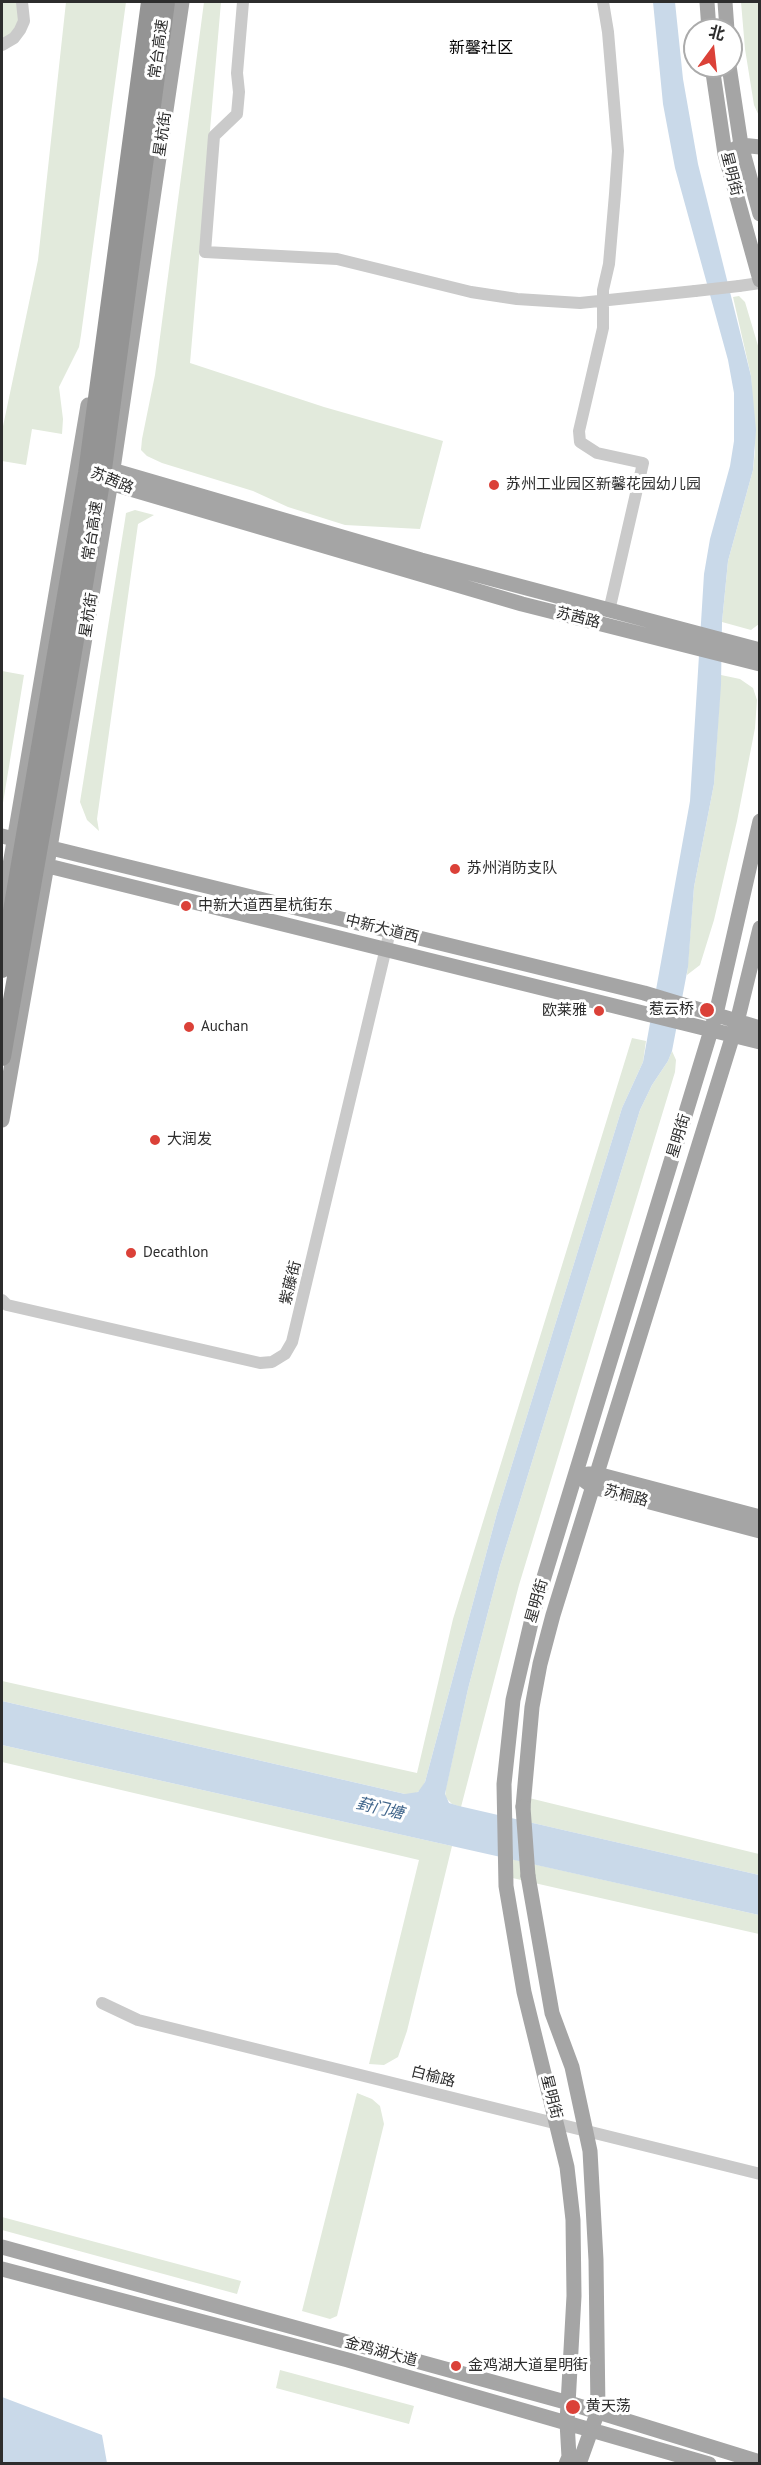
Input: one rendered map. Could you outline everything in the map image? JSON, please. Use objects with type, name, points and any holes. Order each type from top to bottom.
[{"type":"highway","name":"常台高速","points":[[2,969],[87,473],[150,2]]},
{"type":"highway","name":"常台高速","points":[[2,1057],[102,476],[166,2]]},
{"type":"main road","points":[[2,912],[8,837],[42,675],[78,465],[150,2]]},
{"type":"main road","name":"星杭街","points":[[2,1120],[112,476],[182,2]]},
{"type":"main road","points":[[707,2],[708,18]]},
{"type":"main road","points":[[725,2],[726,18]]},
{"type":"main road","name":"星明街","points":[[714,78],[725,154],[759,281]]},
{"type":"main road","name":"星明街","points":[[731,78],[741,145],[752,167],[759,214]]},
{"type":"main road","points":[[725,154],[741,145],[759,147]]},
{"type":"main road","points":[[725,154],[752,167]]},
{"type":"main road","name":"苏茜路","points":[[78,465],[522,604],[688,639],[732,651],[759,664]]},
{"type":"main road","name":"苏茜路","points":[[112,476],[609,611],[688,639]]},
{"type":"main road","name":"苏茜路","points":[[732,651],[759,650]]},
{"type":"main road","points":[[42,675],[56,699],[31,843],[46,866]]},
{"type":"main road","name":"星明街","points":[[566,2463],[569,2457],[567,2422],[574,2296],[573,2220],[567,2167],[524,1992],[507,1886],[504,1784],[513,1700],[523,1649],[712,1029],[759,821]]},
{"type":"main road","points":[[8,837],[28,861],[8,974],[21,1007]]},
{"type":"main road","name":"中新大道西","points":[[8,837],[685,1004],[716,1014],[734,1028],[759,1042]]},
{"type":"main road","name":"中新大道西","points":[[6,856],[712,1029],[759,1028]]},
{"type":"main road","name":"星明街","points":[[598,2411],[596,2260],[590,2151],[572,2067],[552,2013],[528,1876],[523,1807],[532,1707],[540,1664],[734,1028],[759,928]]},
{"type":"main road","name":"苏桐路","points":[[575,1475],[759,1517]]},
{"type":"main road","name":"苏桐路","points":[[595,1480],[759,1531]]},
{"type":"main road","name":"金鸡湖大道","points":[[2,2247],[598,2411],[759,2462]]},
{"type":"main road","name":"金鸡湖大道","points":[[2,2270],[348,2360],[709,2463]]},
{"type":"main road","points":[[579,2463],[598,2411]]},
{"type":"street","points":[[2,45],[14,38],[20,30],[24,21],[22,2]]},
{"type":"street","points":[[243,2],[237,72],[239,92],[237,114],[214,136],[205,252],[337,259],[471,292],[517,299],[580,303],[739,286],[759,281]]},
{"type":"street","points":[[603,2],[608,32],[618,151],[610,248],[602,300],[603,328],[579,431],[580,442],[597,453],[643,463],[609,611]]},
{"type":"street","name":"紫藤街","points":[[2,1300],[7,1305],[260,1363],[272,1362],[285,1354],[292,1342],[390,931]]},
{"type":"street","name":"白榆路","points":[[102,2002],[138,2020],[759,2174]]},
{"type":"shaded area","points":[[2,2],[16,2],[19,8],[18,23],[10,35],[2,40]]},
{"type":"shaded area","points":[[66,2],[126,2],[79,347],[59,387],[63,419],[62,434],[32,429],[26,465],[2,461],[2,431],[38,260]]},
{"type":"shaded area","points":[[204,2],[221,2],[190,363],[324,407],[443,441],[420,529],[345,525],[288,507],[253,491],[162,463],[147,456],[141,450],[155,375]]},
{"type":"shaded area","points":[[741,2],[759,2],[759,116],[754,105]]},
{"type":"shaded area","points":[[739,296],[745,302],[759,349],[759,624],[751,630],[722,622],[728,561],[753,470],[755,451],[751,376],[733,297]]},
{"type":"shaded area","points":[[135,510],[154,515],[138,524],[97,819],[99,831],[87,820],[80,802],[126,513]]},
{"type":"shaded area","points":[[2,671],[24,675],[2,809]]},
{"type":"shaded area","points":[[721,675],[740,679],[753,688],[757,700],[755,728],[737,821],[714,920],[700,965],[687,975],[694,887],[714,784]]},
{"type":"shaded area","points":[[632,1038],[646,1041],[643,1062],[622,1108],[497,1513],[421,1790],[414,1794],[405,1794],[2,1701],[2,1681],[417,1773],[453,1619]]},
{"type":"shaded area","points":[[672,1051],[676,1060],[675,1072],[519,1585],[461,1807],[452,1804],[445,1797],[446,1788],[468,1689],[500,1566],[640,1110]]},
{"type":"shaded area","points":[[2,1745],[452,1846],[407,2031],[398,2057],[384,2065],[369,2064],[419,1860],[2,1762]]},
{"type":"shaded area","points":[[529,1798],[759,1854],[759,1875],[524,1821]]},
{"type":"shaded area","points":[[511,1859],[759,1915],[759,1934],[508,1877]]},
{"type":"shaded area","points":[[357,2093],[372,2099],[380,2106],[384,2124],[337,2316],[330,2319],[302,2311]]},
{"type":"shaded area","points":[[2,2217],[241,2281],[237,2294],[2,2230]]},
{"type":"shaded area","points":[[280,2370],[414,2406],[409,2424],[276,2388]]},
{"type":"water","name":"葑门塘","points":[[653,2],[675,2],[683,79],[698,164],[751,376],[756,430],[753,470],[728,561],[722,622],[721,685],[714,784],[694,887],[688,967],[672,1051],[640,1110],[500,1566],[468,1689],[445,1794],[449,1803],[459,1806],[759,1875],[759,1915],[2,1745],[2,1701],[405,1794],[418,1792],[425,1782],[497,1513],[622,1108],[643,1062],[690,801],[704,574],[710,539],[730,466],[734,441],[734,393],[728,360],[675,168],[663,104]]},
{"type":"water","points":[[2,2397],[102,2435],[107,2463],[2,2463]]},
{"type":"place","name":"苏州工业园区新馨花园幼儿园","points":[[494,485]]},
{"type":"place","name":"苏州消防支队","points":[[455,869]]},
{"type":"place","name":"中新大道西星杭街东","points":[[186,906]]},
{"type":"place","name":"惹云桥","points":[[707,1010]]},
{"type":"place","name":"欧莱雅","points":[[599,1011]]},
{"type":"place","name":"Auchan","points":[[189,1027]]},
{"type":"place","name":"大润发","points":[[155,1140]]},
{"type":"place","name":"Decathlon","points":[[131,1253]]},
{"type":"place","name":"金鸡湖大道星明街","points":[[456,2366]]},
{"type":"place","name":"黄天荡","points":[[573,2407]]},
{"type":"district","name":"新馨社区","points":[[481,48]]}]
